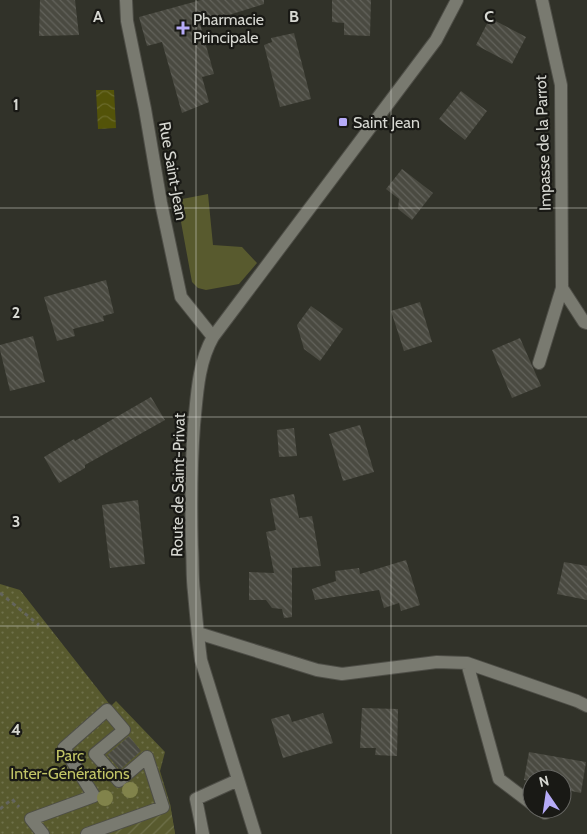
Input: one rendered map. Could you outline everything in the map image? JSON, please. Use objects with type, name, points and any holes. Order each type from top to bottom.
[{"type":"street","name":"Rue Saint-Jean","points":[[126,0],[127,21],[145,109],[161,203],[181,297],[213,337]]},
{"type":"street","name":"Route de Saint-Privat","points":[[255,834],[201,660],[193,590],[192,453],[196,404],[203,361],[206,349],[213,337],[436,40],[457,0]]},
{"type":"street","name":"Impasse de la Parrot","points":[[539,363],[562,288],[561,85],[542,0]]},
{"type":"street","points":[[562,288],[584,322],[587,323]]},
{"type":"street","points":[[198,633],[317,670],[342,674],[437,662],[467,663],[587,706]]},
{"type":"street","points":[[467,663],[499,779],[522,796]]},
{"type":"street","points":[[43,834],[31,819],[94,796],[64,748],[107,710],[124,730],[96,754],[119,781],[147,757],[163,807],[87,834]]},
{"type":"street","points":[[203,834],[196,799],[238,780]]},
{"type":"path","points":[[0,593],[39,625]]},
{"type":"green space","points":[[208,194],[213,245],[242,247],[257,263],[239,284],[206,290],[198,288],[192,282],[177,200]]},
{"type":"green space","name":"Parc Inter-Générations","points":[[0,584],[20,590],[111,706],[116,701],[165,752],[160,771],[170,804],[175,834],[0,834]]},
{"type":"green space","points":[[170,804],[175,834],[87,834]]},
{"type":"water","points":[[96,90],[114,90],[116,128],[98,129]]},
{"type":"building","points":[[40,0],[75,0],[79,35],[39,36]]},
{"type":"building","points":[[201,0],[264,0],[264,4],[200,24],[214,74],[202,77],[209,102],[182,113],[162,42],[147,46],[139,17]]},
{"type":"building","points":[[332,0],[371,0],[370,36],[344,35],[344,23],[332,22]]},
{"type":"building","points":[[490,18],[526,37],[512,64],[476,45]]},
{"type":"building","points":[[294,33],[311,99],[280,107],[264,45],[272,42],[271,38]]},
{"type":"building","points":[[461,91],[487,111],[465,140],[439,119]]},
{"type":"building","points":[[402,169],[433,193],[412,220],[398,209],[399,199],[386,189]]},
{"type":"building","points":[[106,280],[114,313],[103,316],[104,321],[73,329],[75,336],[57,341],[44,297]]},
{"type":"building","points":[[420,302],[432,342],[404,351],[391,311]]},
{"type":"building","points":[[311,306],[343,329],[320,361],[304,349],[297,325]]},
{"type":"building","points":[[33,336],[45,382],[10,391],[0,345]]},
{"type":"building","points":[[520,338],[541,386],[512,398],[492,350]]},
{"type":"building","points":[[151,397],[165,420],[85,465],[85,468],[59,483],[44,457]]},
{"type":"building","points":[[360,425],[374,472],[343,481],[329,434]]},
{"type":"building","points":[[294,428],[297,456],[279,457],[277,430]]},
{"type":"building","points":[[294,494],[299,518],[312,516],[321,566],[292,568],[292,617],[284,618],[282,609],[272,608],[266,600],[249,600],[249,572],[274,573],[266,532],[276,530],[270,499]]},
{"type":"building","points":[[138,500],[145,564],[110,568],[102,505]]},
{"type":"building","points":[[406,560],[420,605],[401,611],[399,603],[384,608],[379,590],[315,600],[312,589],[336,581],[335,571],[359,568],[360,574]]},
{"type":"building","points":[[564,562],[587,566],[587,600],[557,594]]},
{"type":"building","points":[[362,708],[398,709],[397,756],[375,755],[376,748],[360,748]]},
{"type":"building","points":[[323,713],[333,743],[283,758],[271,719],[289,714],[292,722]]},
{"type":"building","points":[[129,736],[141,751],[120,770],[107,755]]},
{"type":"building","points":[[529,752],[586,762],[581,793],[572,791],[572,769],[526,769]]},
{"type":"place","name":"Pharmacie Principale","points":[[183,28]]},
{"type":"place","name":"Saint Jean","points":[[343,122]]}]
